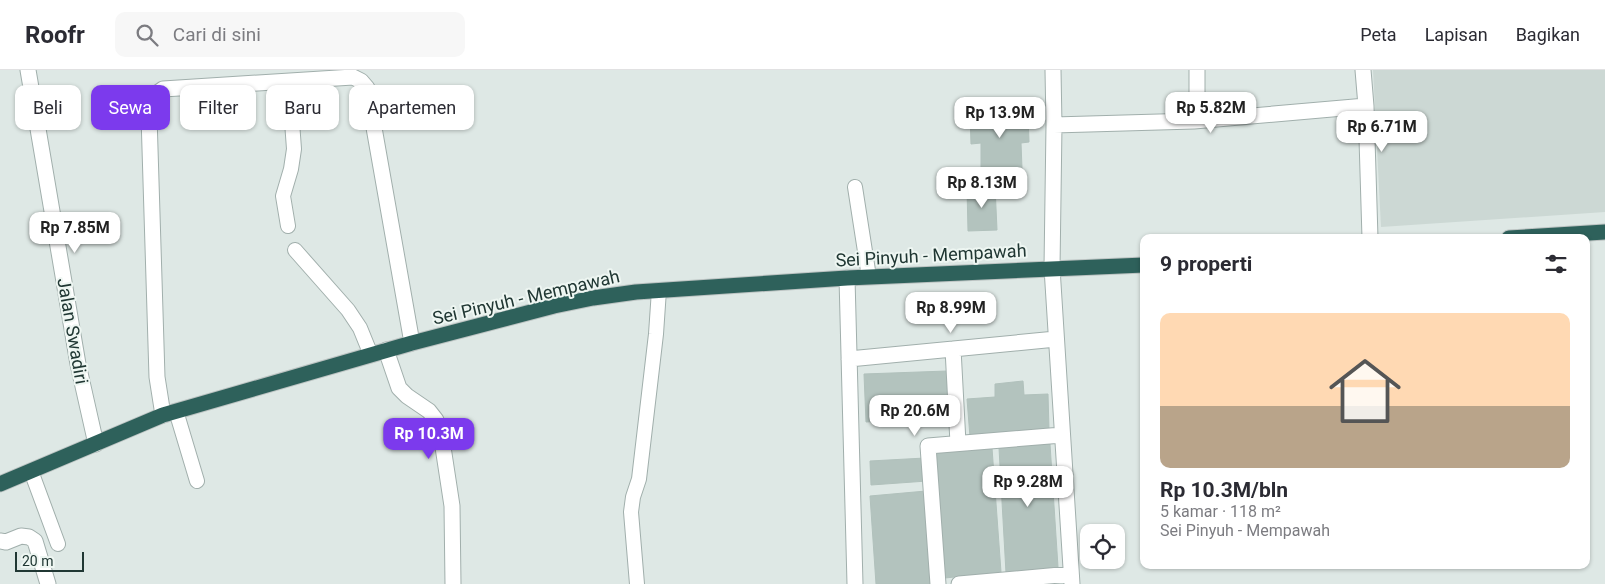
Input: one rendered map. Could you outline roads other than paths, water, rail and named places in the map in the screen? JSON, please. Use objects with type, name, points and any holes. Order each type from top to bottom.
[{"type":"highway","points":[[1573,234],[1605,232]]},
{"type":"highway","name":"Sei Pinyuh - Mempawah","points":[[0,484],[170,413],[412,342],[593,298],[636,292],[659,298],[847,278],[1140,265]]},
{"type":"street","name":"Jalan Swadiri","points":[[28,70],[78,364],[96,444]]},
{"type":"street","points":[[959,584],[1071,579],[1052,268],[1053,70]]},
{"type":"street","points":[[1197,70],[1197,120]]},
{"type":"street","points":[[1363,70],[1370,234]]},
{"type":"street","points":[[170,413],[157,377],[149,107],[152,99],[163,89],[353,77],[361,81],[367,88],[412,342]]},
{"type":"street","points":[[1054,125],[1197,120],[1366,106]]},
{"type":"street","points":[[847,278],[855,584]]},
{"type":"street","points":[[849,360],[1056,339]]},
{"type":"street","points":[[953,349],[958,443]]},
{"type":"street","points":[[386,350],[399,388],[429,411],[436,420],[452,506],[453,584]]},
{"type":"street","points":[[938,584],[928,446],[1062,435]]},
{"type":"street","points":[[0,541],[6,542],[21,536],[29,536],[35,541],[48,584]]},
{"type":"lane","points":[[288,226],[283,196],[291,169],[294,149],[289,81]]},
{"type":"lane","points":[[855,187],[869,277]]},
{"type":"lane","points":[[295,250],[348,310],[360,328],[371,355]]},
{"type":"lane","points":[[637,584],[631,512],[633,497],[639,479],[659,298]]},
{"type":"lane","points":[[170,413],[197,481]]},
{"type":"lane","points":[[31,471],[58,544]]}]
